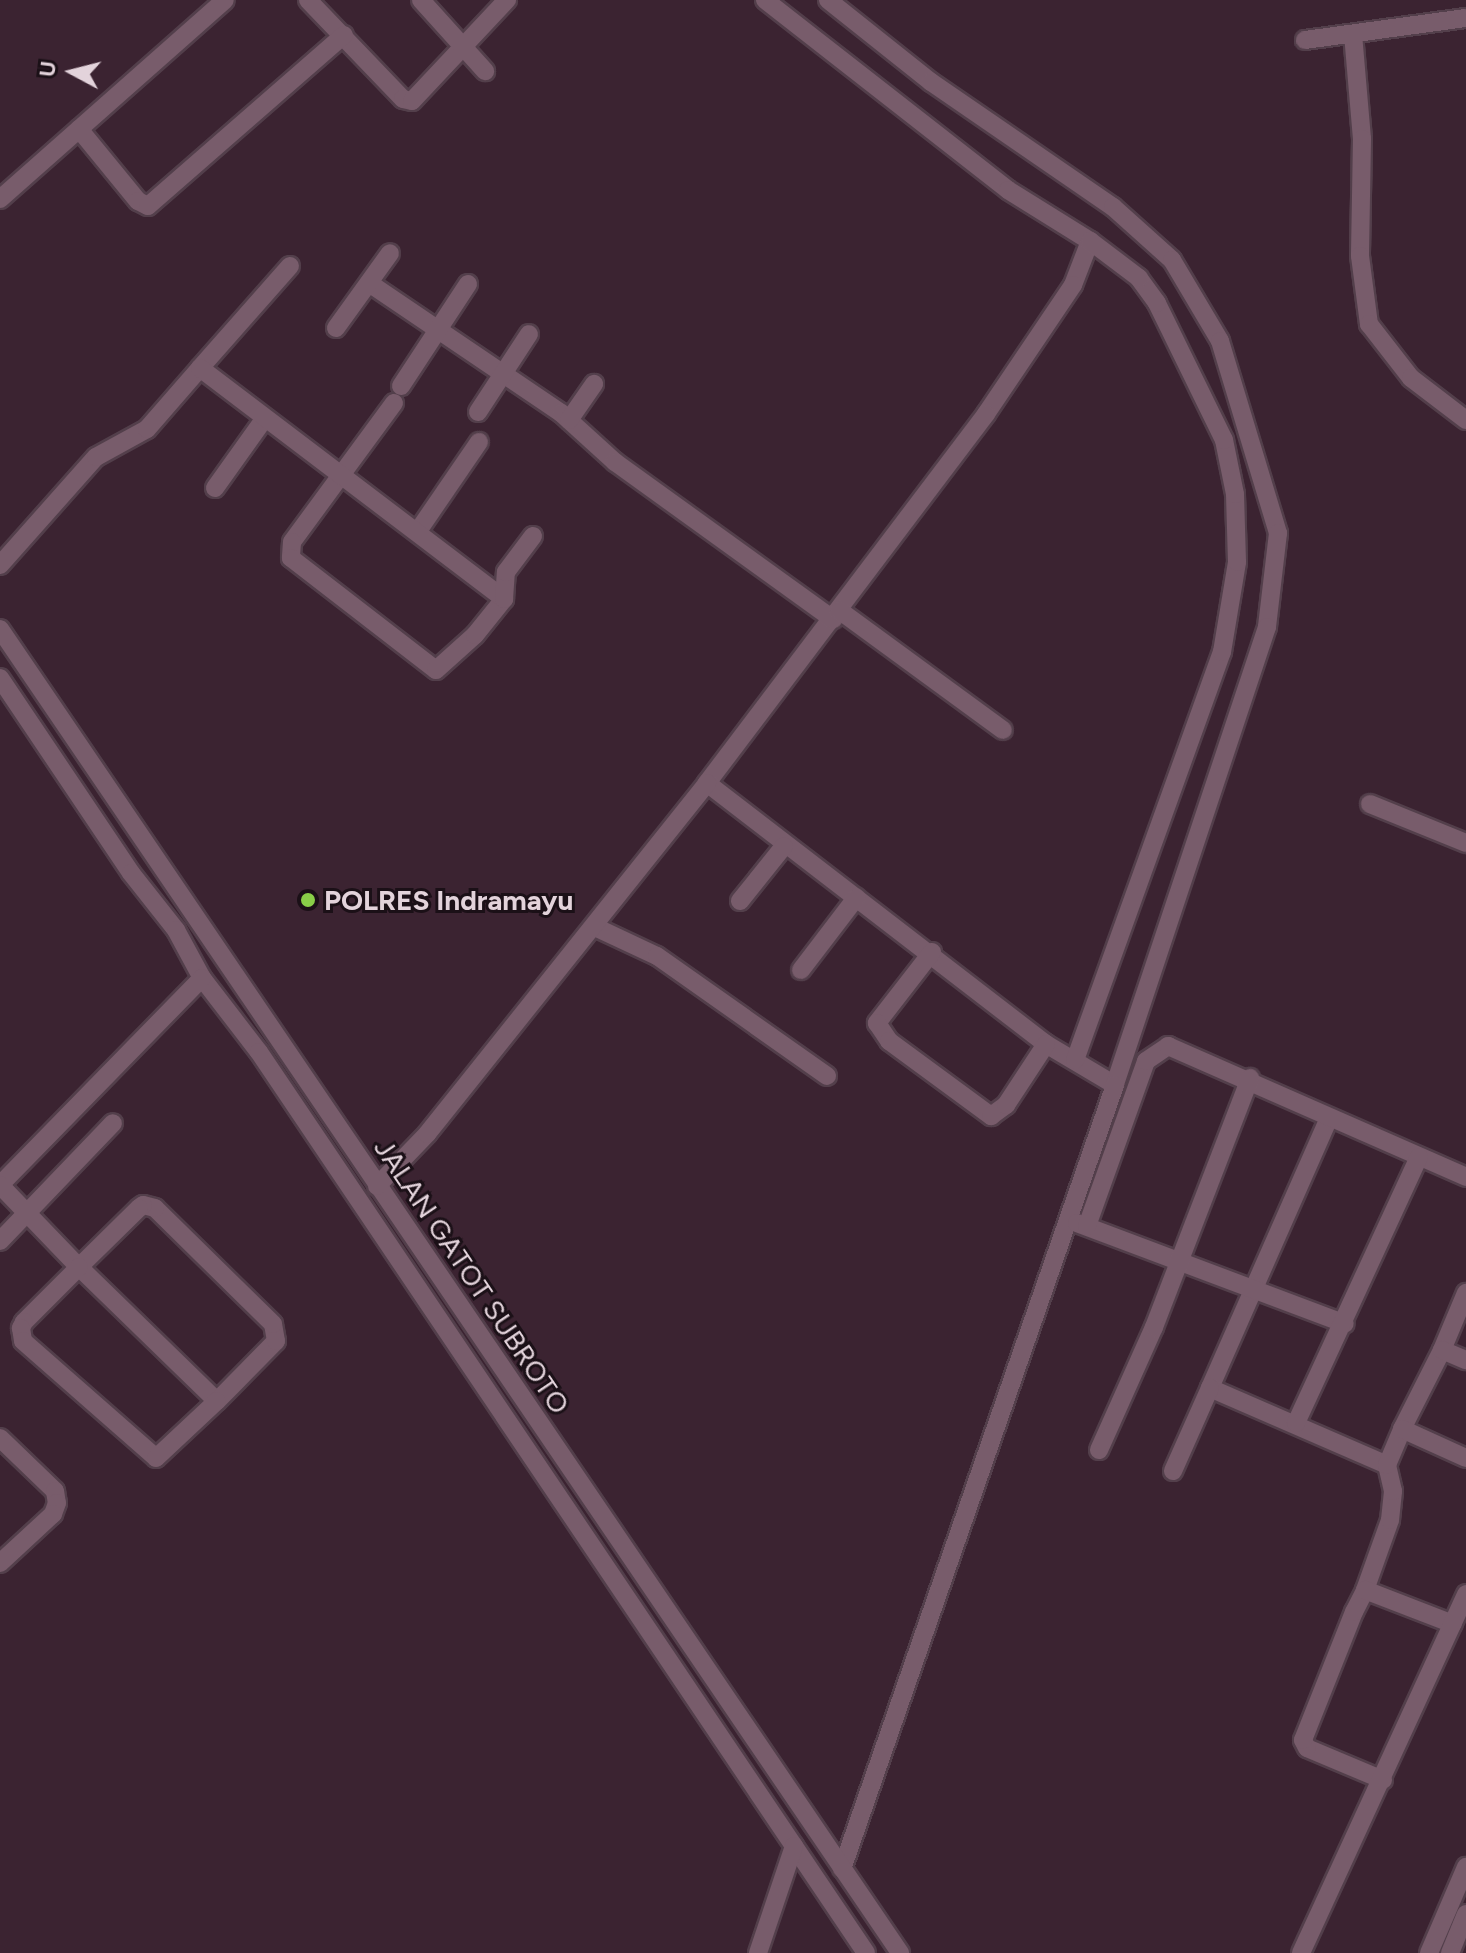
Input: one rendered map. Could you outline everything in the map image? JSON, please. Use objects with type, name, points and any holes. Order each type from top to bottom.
[{"type":"street","points":[[0,199],[225,0]]},
{"type":"street","points":[[308,0],[408,100],[416,98],[507,0]]},
{"type":"street","points":[[421,0],[485,71]]},
{"type":"street","points":[[765,0],[1008,190],[1090,241],[1139,278],[1157,303],[1224,440],[1235,494],[1237,562],[1222,652],[1078,1062]]},
{"type":"street","points":[[828,0],[931,82],[1156,242],[1220,341],[1262,469],[1278,533],[1267,627],[1067,1220],[840,1867]]},
{"type":"street","points":[[1305,40],[1466,18]]},
{"type":"street","points":[[1353,34],[1362,139],[1361,270],[1369,324],[1411,378],[1466,420]]},
{"type":"street","points":[[79,129],[138,201],[148,206],[344,35]]},
{"type":"street","points":[[377,1186],[427,1134],[595,927],[836,614],[1055,313],[1073,285],[1090,241]]},
{"type":"street","points":[[336,328],[390,253]]},
{"type":"street","points":[[0,565],[96,457],[147,429],[290,266]]},
{"type":"street","points":[[369,283],[569,420],[615,462],[1003,730]]},
{"type":"street","points":[[468,284],[397,395],[288,547],[291,558],[430,666],[442,668],[504,599],[506,572],[533,536]]},
{"type":"street","points":[[478,412],[529,334]]},
{"type":"street","points":[[200,368],[339,477],[418,531],[504,599]]},
{"type":"street","points":[[569,420],[594,384]]},
{"type":"street","points":[[215,488],[265,418]]},
{"type":"street","points":[[418,531],[479,442]]},
{"type":"street","name":"JALAN GATOT SUBROTO","points":[[0,629],[279,1034],[377,1186],[900,1953]]},
{"type":"street","name":"JALAN GATOT SUBROTO","points":[[0,678],[131,873],[176,930],[202,978],[259,1052],[866,1953]]},
{"type":"street","points":[[707,783],[784,846],[932,952],[1046,1044],[1112,1084]]},
{"type":"street","points":[[1370,804],[1466,843]]},
{"type":"street","points":[[740,901],[784,846]]},
{"type":"street","points":[[801,970],[856,898]]},
{"type":"street","points":[[595,927],[657,956],[827,1076]]},
{"type":"street","points":[[932,952],[877,1023],[889,1041],[991,1116],[1006,1105],[1046,1044]]},
{"type":"street","points":[[202,978],[0,1185],[217,1401]]},
{"type":"street","points":[[1087,1226],[1151,1055],[1168,1046],[1181,1048],[1250,1078],[1329,1118],[1466,1177]]},
{"type":"street","points":[[1099,1450],[1250,1078]]},
{"type":"street","points":[[1173,1471],[1329,1118]]},
{"type":"street","points":[[0,1241],[113,1123]]},
{"type":"street","points":[[1296,1423],[1345,1324],[1419,1157]]},
{"type":"street","points":[[143,1205],[166,1219],[277,1332],[276,1341],[156,1458],[23,1341],[24,1322],[79,1267],[143,1205]]},
{"type":"street","points":[[1067,1220],[1254,1287],[1345,1324]]},
{"type":"street","points":[[1383,1780],[1307,1748],[1303,1735],[1365,1590],[1392,1512],[1387,1465],[1466,1293]]},
{"type":"street","points":[[1442,1350],[1466,1360]]},
{"type":"street","points":[[1210,1388],[1387,1465]]},
{"type":"street","points":[[1402,1429],[1466,1458]]},
{"type":"street","points":[[0,1438],[55,1491],[57,1503],[53,1514],[0,1563]]},
{"type":"street","points":[[1365,1590],[1453,1624]]},
{"type":"street","points":[[1301,1953],[1466,1594]]},
{"type":"street","points":[[758,1953],[798,1853]]},
{"type":"street","points":[[1429,1953],[1466,1867]]},
{"type":"street","points":[[1450,1953],[1466,1914]]},
{"type":"place","name":"POLRES Indramayu","points":[[308,900]]}]
